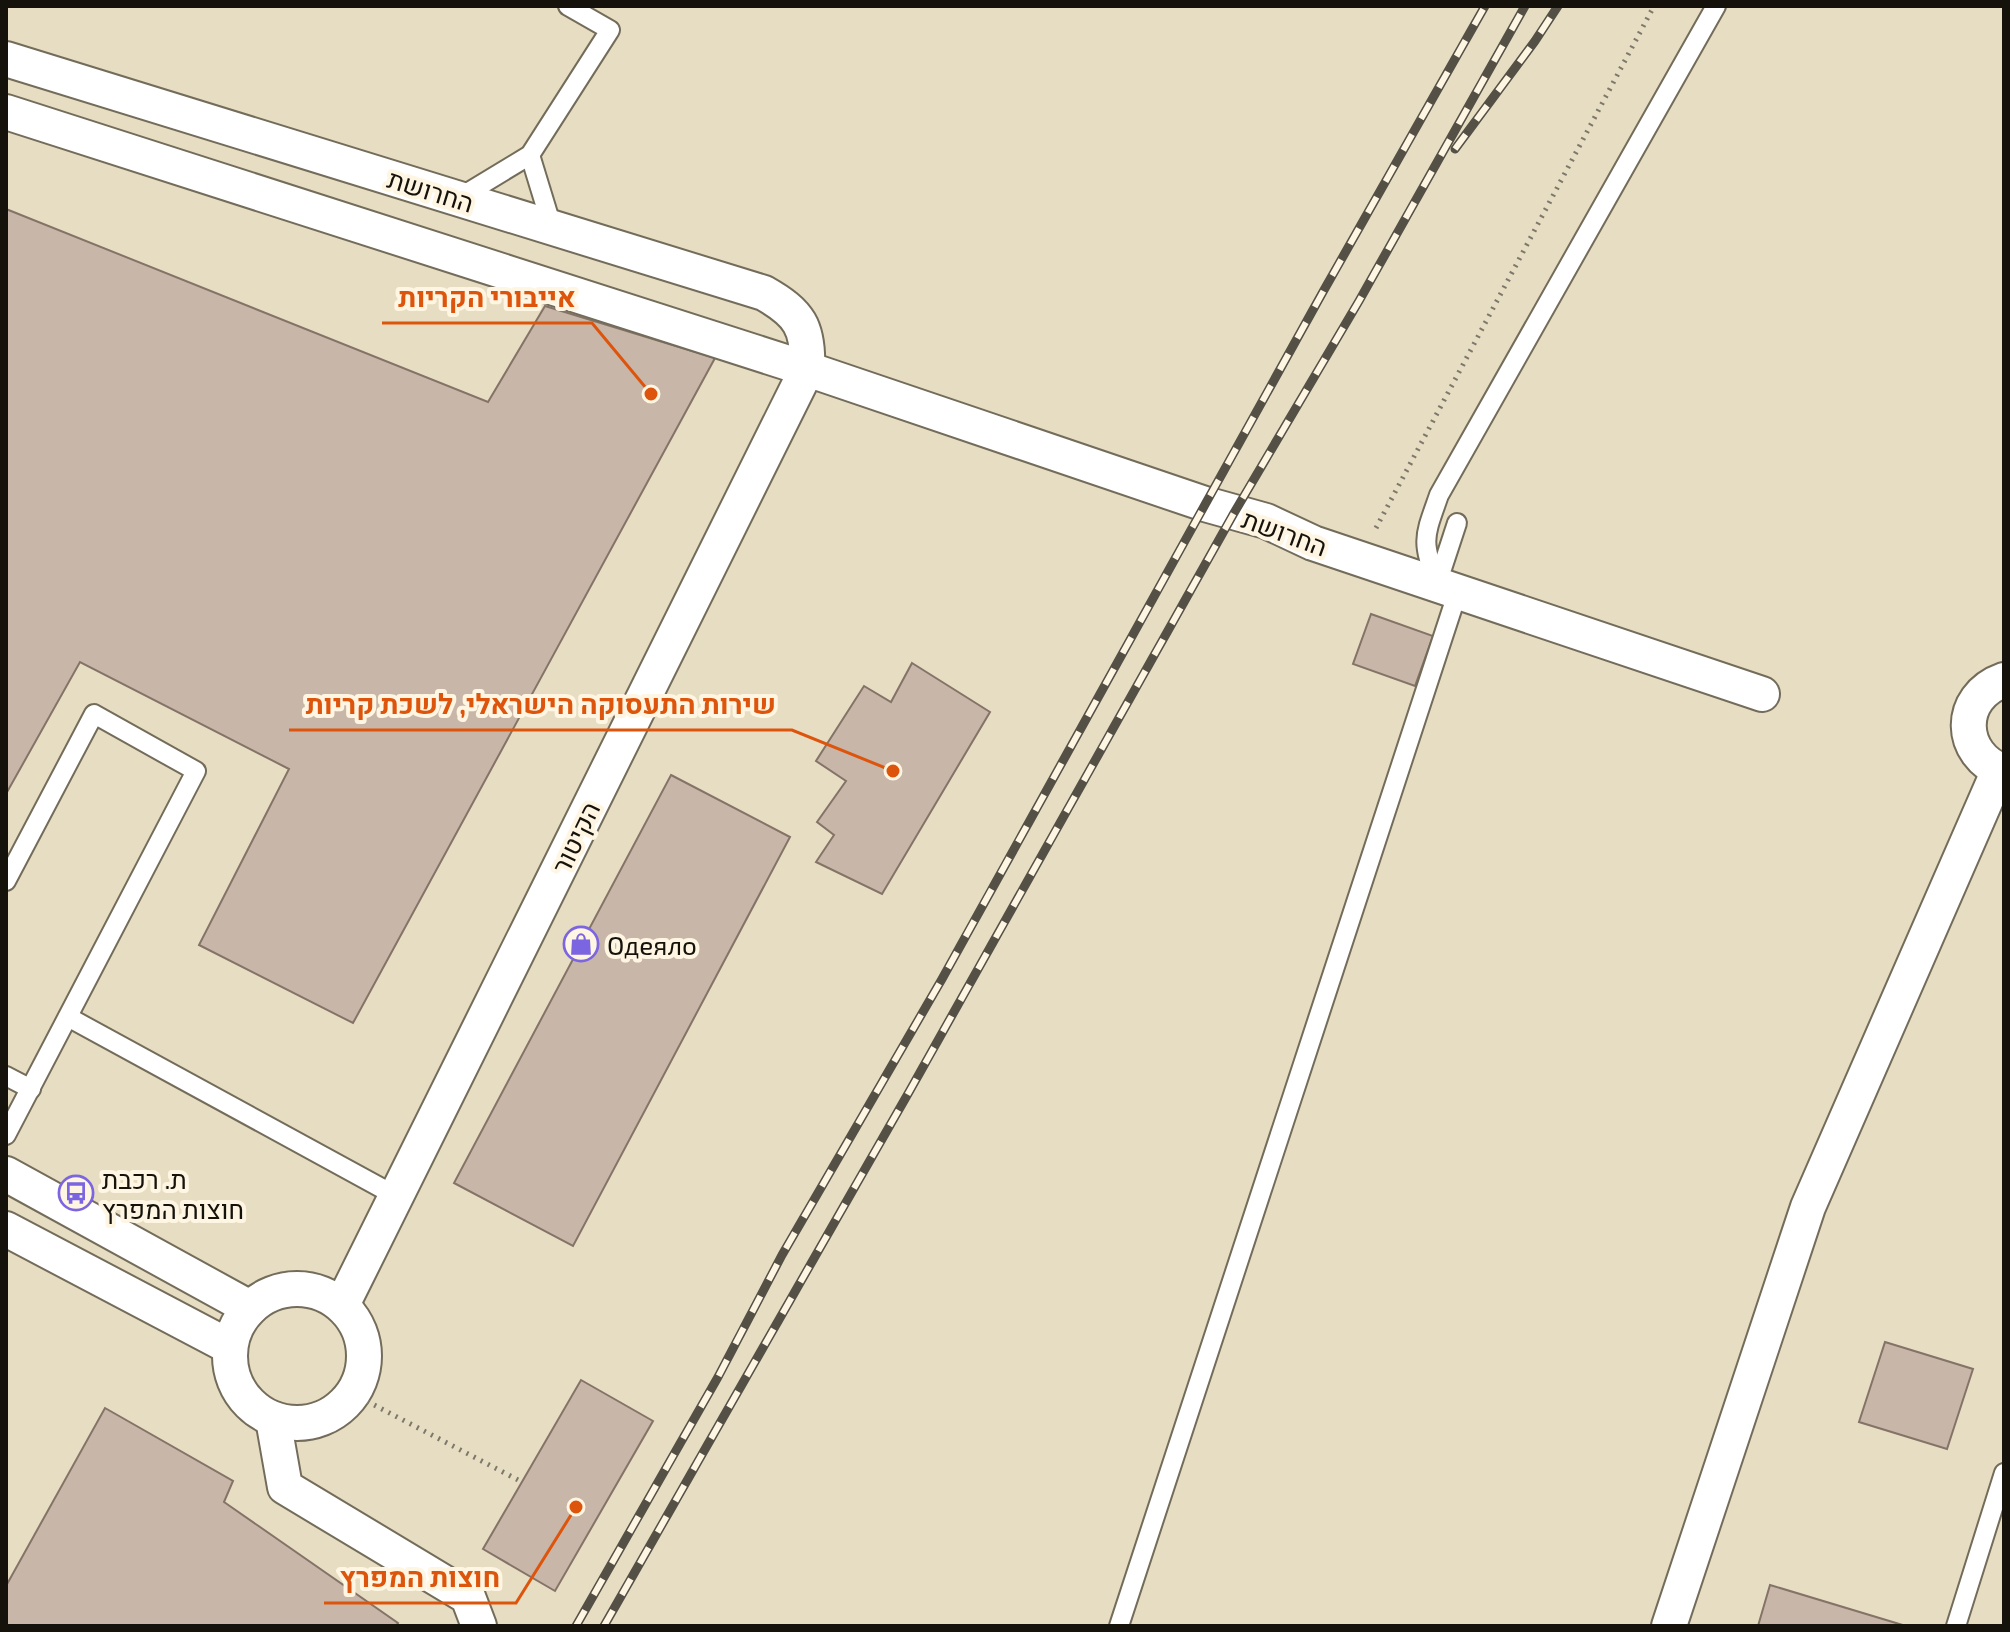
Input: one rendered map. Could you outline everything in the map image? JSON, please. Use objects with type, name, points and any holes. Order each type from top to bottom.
[{"type":"street","name":"החרושת","points":[[6,59],[764,293],[790,308],[802,328],[808,349],[807,369]]},
{"type":"street","name":"החרושת","points":[[6,112],[807,369],[1205,504],[1266,521],[1313,543],[1762,694]]},
{"type":"street","name":"הקיטור","points":[[342,1305],[807,369]]},
{"type":"street","points":[[1669,1626],[1808,1207],[2001,771],[1986,763],[1976,752],[1970,737],[1969,722],[1980,695],[2004,680]]},
{"type":"street","points":[[6,1174],[250,1308]]},
{"type":"street","points":[[6,1229],[230,1347]]},
{"type":"street","points":[[305,1289],[325,1294],[342,1305],[355,1320],[363,1338],[365,1357],[362,1376],[353,1394],[337,1410],[317,1420],[294,1423],[273,1419],[253,1407],[239,1390],[231,1369],[230,1347],[237,1326],[250,1308],[266,1296],[285,1290],[305,1289]]},
{"type":"street","points":[[273,1419],[285,1487],[468,1597],[479,1626]]},
{"type":"lane","points":[[459,198],[530,155],[610,30],[568,6]]},
{"type":"lane","points":[[1447,587],[1427,555],[1424,537],[1439,495],[1716,6]]},
{"type":"lane","points":[[530,155],[552,227]]},
{"type":"lane","points":[[1119,1626],[1447,587],[1457,523]]},
{"type":"lane","points":[[6,881],[94,714],[196,771],[6,1135]]},
{"type":"lane","points":[[68,1017],[396,1196]]},
{"type":"lane","points":[[6,1076],[31,1089]]},
{"type":"lane","points":[[1956,1626],[2004,1473]]},
{"type":"path","points":[[1360,557],[1654,6]]},
{"type":"path","points":[[353,1394],[522,1482]]},
{"type":"shaded area","points":[[6,6],[2004,6],[2004,1626],[6,1626]]},
{"type":"building","points":[[6,209],[488,402],[545,306],[715,358],[353,1023],[199,945],[289,769],[80,662],[6,794]]},
{"type":"building","points":[[1371,614],[1433,636],[1415,686],[1353,664]]},
{"type":"building","points":[[912,663],[990,712],[882,894],[816,862],[834,835],[817,822],[846,781],[816,761],[864,686],[891,702]]},
{"type":"building","points":[[671,775],[790,837],[573,1246],[454,1183]]},
{"type":"building","points":[[1885,1342],[1973,1369],[1947,1449],[1859,1422]]},
{"type":"building","points":[[581,1380],[653,1421],[555,1591],[483,1549]]},
{"type":"building","points":[[105,1408],[233,1481],[224,1502],[398,1623],[396,1626],[6,1626],[6,1586]]},
{"type":"building","points":[[1770,1585],[1906,1626],[1758,1626]]},
{"type":"railway","points":[[576,1626],[718,1377],[782,1255],[942,979],[1485,6]]},
{"type":"railway","points":[[604,1626],[1234,513],[1359,301],[1525,6]]},
{"type":"railway","points":[[1455,149],[1558,6]]},
{"type":"place","name":"אייבורי הקריות","points":[[651,394]]},
{"type":"place","name":"שירות התעסוקה הישראלי, לשכת קריות","points":[[893,771]]},
{"type":"place","name":"Одеяло","points":[[581,944]]},
{"type":"place","name":"ת. רכבת חוצות המפרץ","points":[[76,1193]]},
{"type":"place","name":"חוצות המפרץ","points":[[576,1507]]}]
